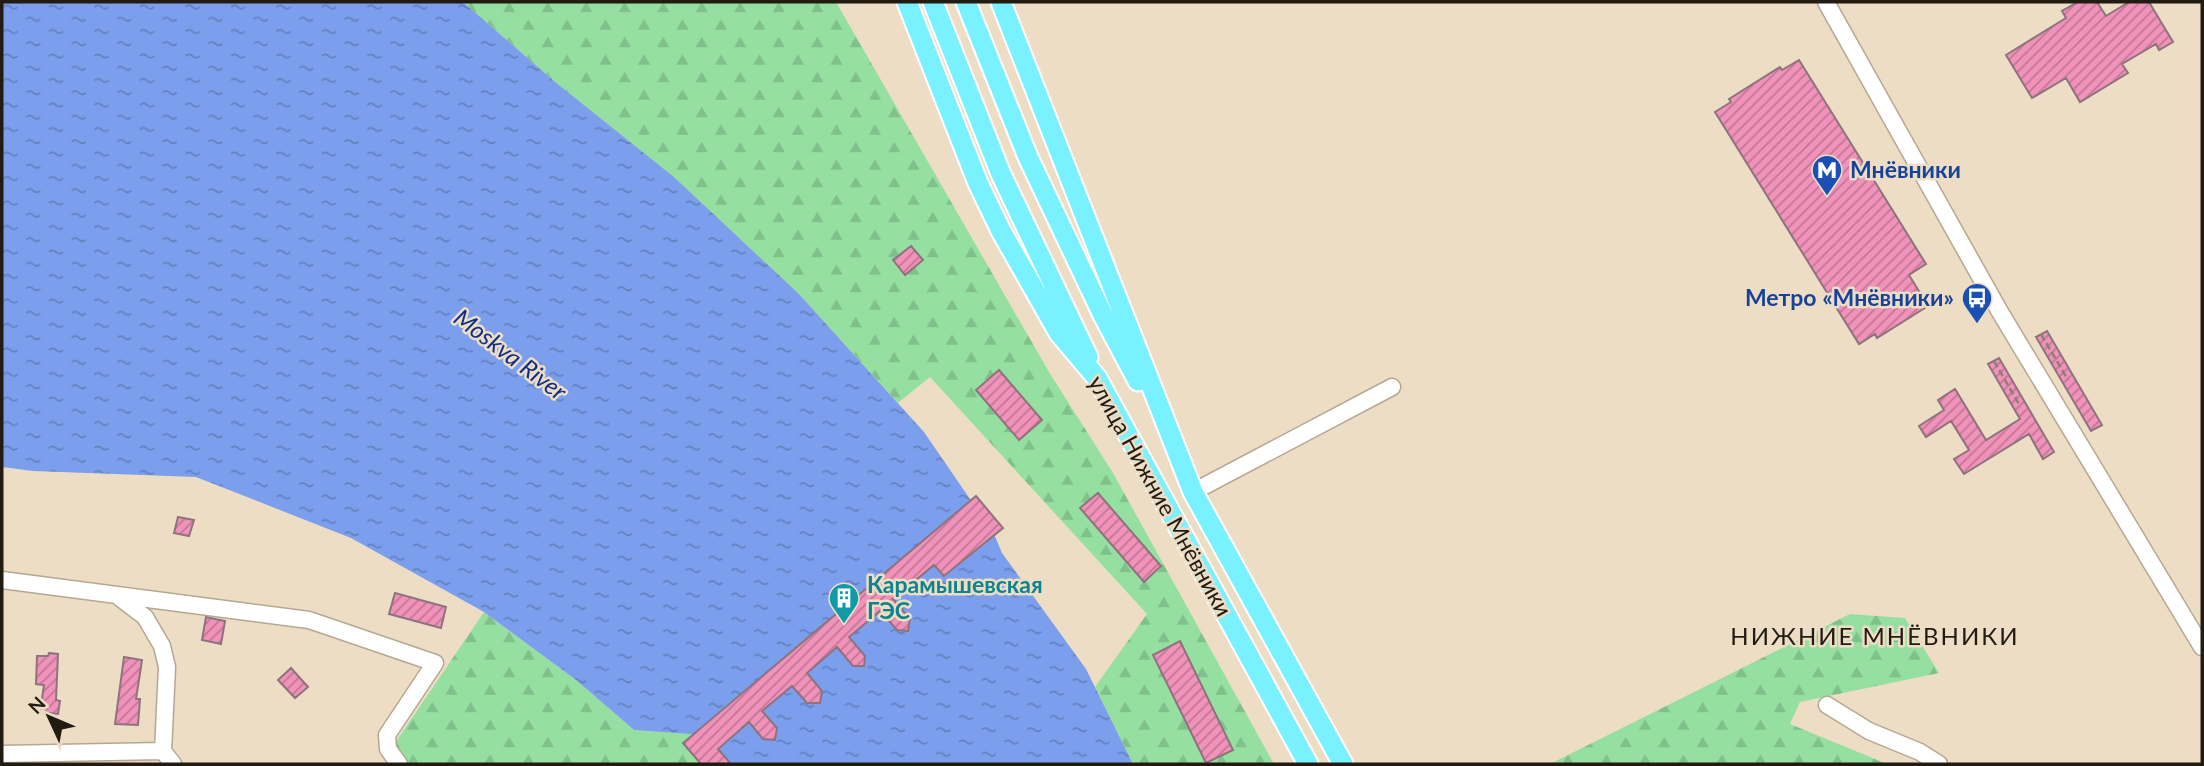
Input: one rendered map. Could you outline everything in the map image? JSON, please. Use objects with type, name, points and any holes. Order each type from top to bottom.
[{"type":"main road","name":"улица Нижние Мнёвники","points":[[907,2],[978,183],[1001,231],[1059,333],[1097,378],[1308,764]]},
{"type":"main road","points":[[933,2],[1001,174],[1097,378]]},
{"type":"main road","points":[[967,2],[1028,157],[1103,314],[1179,459]]},
{"type":"main road","name":"улица Нижние Мнёвники","points":[[1001,2],[1193,492],[1343,764]]},
{"type":"street","points":[[1826,2],[2000,312],[2202,647]]},
{"type":"street","points":[[1193,492],[1392,387]]},
{"type":"street","points":[[2,580],[309,620],[435,663],[387,735],[388,749],[399,764]]},
{"type":"street","points":[[2,754],[168,757],[166,667],[162,646],[145,617],[112,594]]},
{"type":"street","points":[[1826,705],[1869,731],[1920,752],[1939,764]]},
{"type":"path","points":[[2041,334],[2068,380]]},
{"type":"path","points":[[1994,361],[2020,406]]},
{"type":"green space","points":[[463,2],[836,2],[1049,372],[1113,473],[1274,764],[1133,764],[1095,687],[1147,614],[930,377],[898,403],[799,294],[674,177],[554,81]]},
{"type":"green space","points":[[484,612],[576,680],[634,730],[703,735],[723,764],[404,764],[391,749]]},
{"type":"green space","points":[[1850,614],[1905,618],[1939,673],[1800,702],[1790,724],[1887,764],[1550,764]]},
{"type":"water","name":"Moskva River","points":[[2,2],[463,2],[554,81],[674,177],[799,294],[924,432],[994,534],[1002,553],[1086,669],[1133,764],[723,764],[703,735],[634,730],[576,680],[484,612],[351,538],[196,477],[33,471],[2,467]]},
{"type":"building","points":[[2078,2],[2097,2],[2106,16],[2129,2],[2149,2],[2173,42],[2159,50],[2156,44],[2122,64],[2128,73],[2080,102],[2066,78],[2032,98],[2006,55],[2066,18],[2062,11]]},
{"type":"building","points":[[1799,60],[1926,264],[1909,275],[1928,306],[1877,338],[1875,334],[1859,344],[1715,112],[1731,102],[1729,99],[1780,67],[1782,70]]},
{"type":"building","points":[[911,246],[923,260],[905,275],[893,260]]},
{"type":"building","points":[[2047,331],[2102,425],[2091,431],[2036,337]]},
{"type":"building","points":[[1999,358],[2054,452],[2043,459],[2029,434],[1964,474],[1954,459],[1969,450],[1951,421],[1926,437],[1919,426],[1944,410],[1938,400],[1955,389],[1986,440],[2020,419],[1988,364]]},
{"type":"building","points":[[999,370],[1042,420],[1019,440],[976,390]]},
{"type":"building","points":[[1098,493],[1161,566],[1144,582],[1080,508]]},
{"type":"building","name":"Карамышевская ГЭС","points":[[976,496],[1003,528],[944,576],[934,565],[893,599],[910,619],[908,631],[897,630],[880,611],[849,637],[865,656],[864,666],[853,666],[837,647],[807,673],[822,691],[820,703],[807,703],[792,686],[762,711],[777,728],[775,740],[763,739],[749,722],[718,749],[731,764],[701,764],[683,743]]},
{"type":"building","points":[[178,517],[194,520],[189,536],[174,533]]},
{"type":"building","points":[[395,593],[446,607],[441,628],[389,614]]},
{"type":"building","points":[[206,617],[225,621],[221,644],[202,640]]},
{"type":"building","points":[[1180,641],[1233,750],[1206,763],[1153,655]]},
{"type":"building","points":[[49,653],[58,654],[58,714],[40,712],[44,685],[36,684],[37,656],[48,656]]},
{"type":"building","points":[[124,657],[142,660],[136,699],[140,699],[138,725],[115,724]]},
{"type":"building","points":[[291,668],[308,687],[295,698],[278,680]]},
{"type":"place","name":"Мнёвники","points":[[1827,197]]},
{"type":"place","name":"Метро «Мнёвники»","points":[[1977,325]]},
{"type":"place","name":"Карамышевская ГЭС","points":[[844,625]]},
{"type":"district","name":"НИЖНИЕ МНЁВНИКИ","points":[[1875,637]]}]
